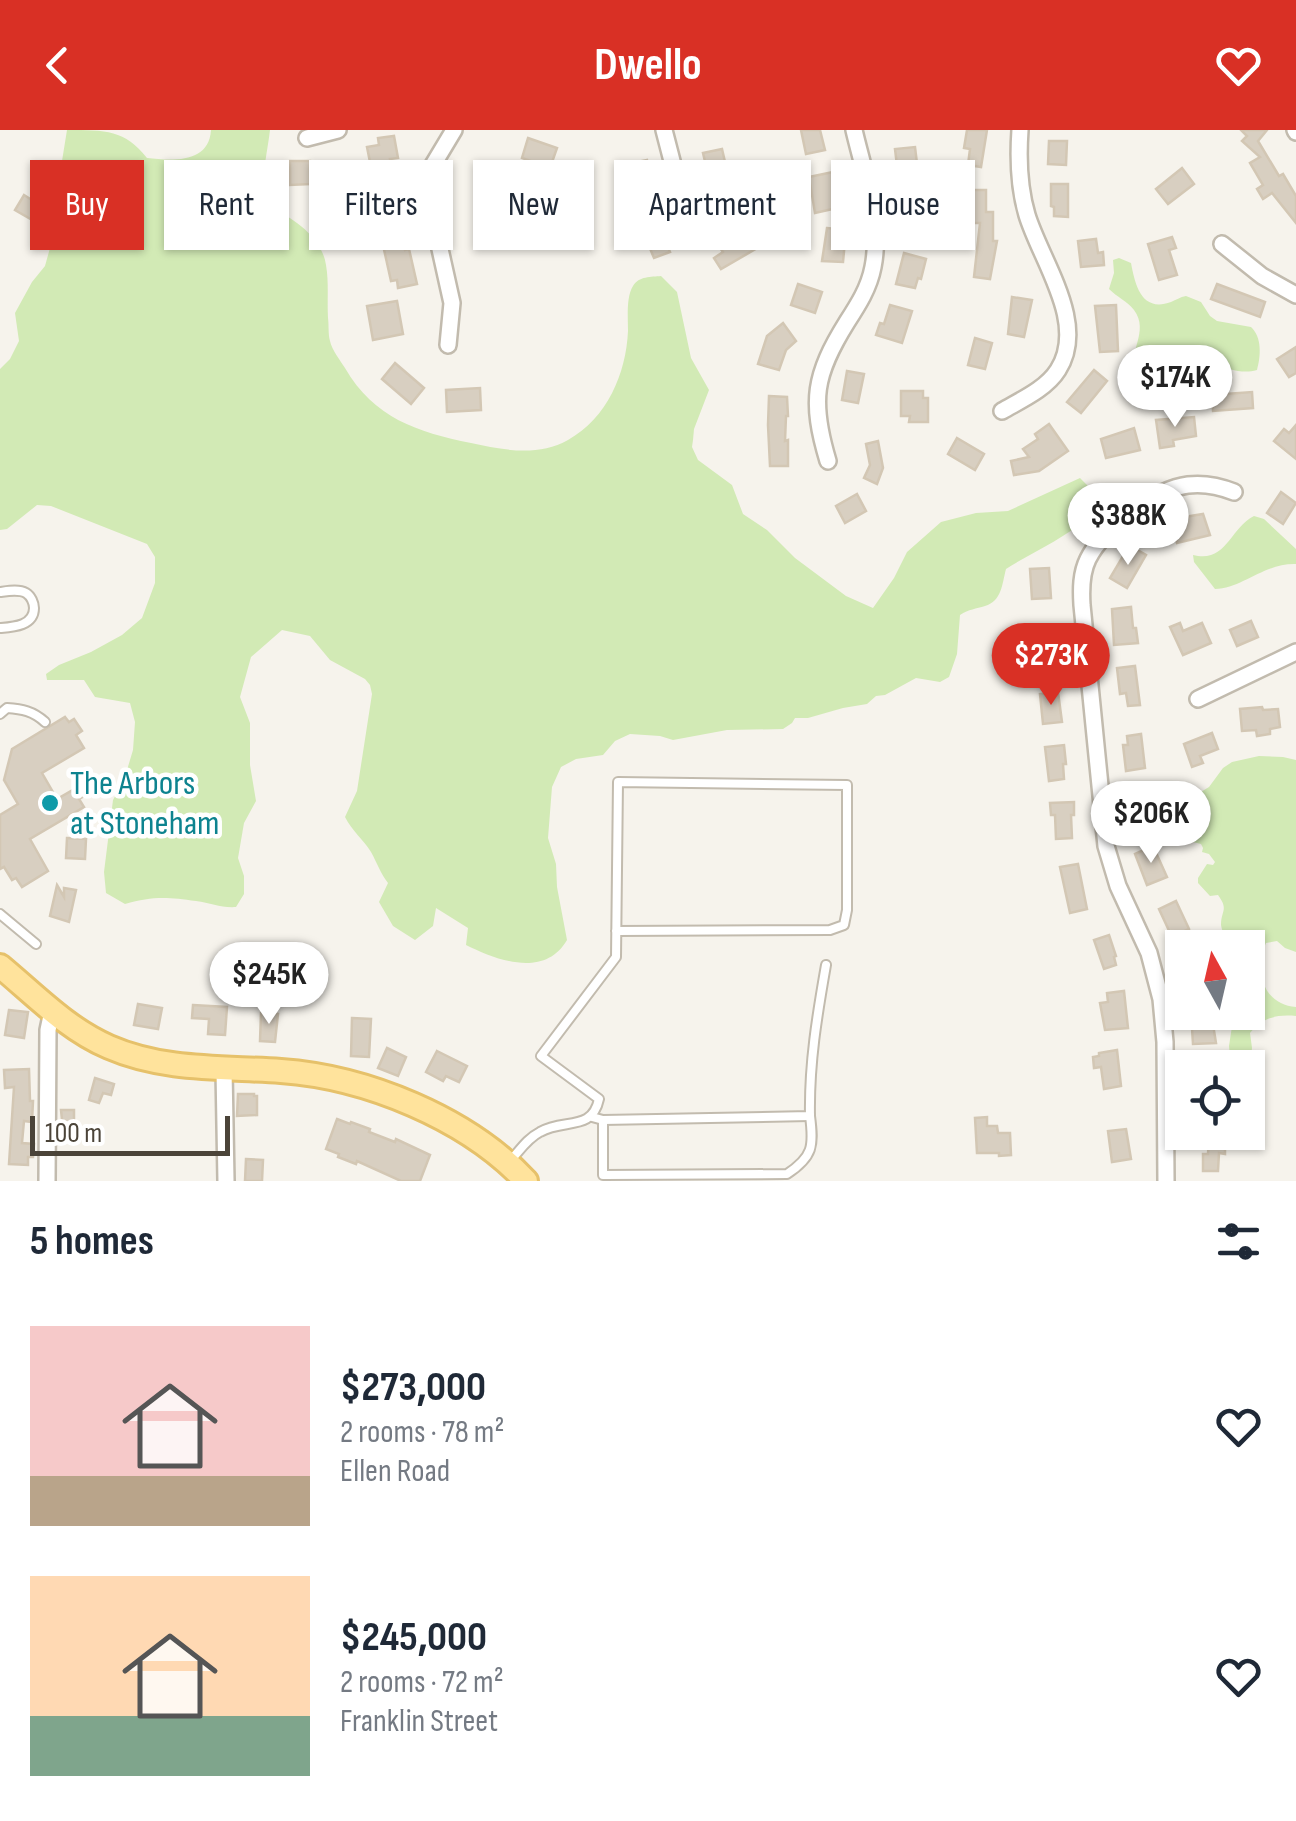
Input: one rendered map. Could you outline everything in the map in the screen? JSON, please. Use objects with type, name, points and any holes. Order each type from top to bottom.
[{"type":"main road","points":[[0,966],[86,1035],[120,1052],[173,1065],[284,1071],[360,1086],[457,1126],[526,1181]]},
{"type":"street","points":[[306,138],[338,130]]},
{"type":"street","points":[[448,345],[452,303],[426,186],[430,170],[454,130]]},
{"type":"street","points":[[664,130],[672,160]]},
{"type":"street","points":[[828,461],[818,425],[818,388],[828,354],[866,291],[875,248],[869,195],[854,130]]},
{"type":"street","points":[[1002,411],[1050,380],[1061,365],[1067,339],[1064,305],[1026,210],[1020,176],[1020,130]]},
{"type":"street","points":[[1222,244],[1262,276],[1296,295]]},
{"type":"street","points":[[1166,1181],[1161,999],[1149,953],[1118,886],[1106,846],[1082,586],[1086,564],[1096,546],[1159,494],[1202,484],[1234,492]]},
{"type":"street","points":[[1198,700],[1296,652]]},
{"type":"street","points":[[47,1181],[48,1027],[52,1010]]},
{"type":"street","points":[[224,1070],[226,1181]]},
{"type":"lane","points":[[0,592],[25,593],[30,596],[34,611],[22,625],[0,628]]},
{"type":"lane","points":[[0,714],[5,708],[19,709],[36,714],[45,722]]},
{"type":"lane","points":[[508,1164],[532,1136],[545,1128],[580,1123],[597,1110],[599,1099],[541,1056],[616,958],[616,931],[618,782],[847,785],[848,910],[844,924],[830,930],[616,931]]},
{"type":"lane","points":[[0,914],[36,944]]},
{"type":"lane","points":[[603,1120],[602,1175],[787,1174],[802,1164],[810,1153],[809,1079],[826,965]]},
{"type":"lane","points":[[592,1117],[603,1120],[810,1116]]},
{"type":"green space","points":[[67,130],[93,130],[122,137],[147,158],[168,160],[164,160],[164,250],[289,250],[289,218],[309,235],[309,250],[321,250],[323,255],[331,344],[369,399],[415,428],[495,448],[545,449],[568,440],[594,420],[612,393],[623,363],[633,286],[642,279],[661,276],[677,292],[691,358],[709,390],[694,429],[692,447],[698,460],[732,485],[743,514],[767,530],[795,558],[846,596],[873,608],[907,552],[941,522],[976,513],[1008,511],[1080,478],[1092,490],[1089,517],[1006,569],[1000,591],[991,604],[960,615],[957,654],[949,677],[940,682],[916,678],[867,704],[795,718],[783,729],[727,730],[673,740],[630,734],[615,741],[603,755],[576,759],[561,767],[552,787],[548,838],[556,864],[567,940],[546,959],[520,963],[466,945],[468,928],[436,908],[433,926],[415,940],[393,926],[379,902],[388,883],[345,817],[357,791],[372,694],[370,685],[330,660],[310,636],[282,630],[251,657],[240,697],[250,723],[250,765],[256,801],[244,823],[238,858],[244,894],[236,907],[168,898],[125,904],[106,893],[104,872],[113,800],[133,750],[135,722],[130,703],[95,697],[84,680],[47,680],[46,674],[122,635],[142,618],[155,583],[155,557],[147,544],[51,506],[37,505],[7,529],[0,530],[0,369],[19,341],[15,313],[45,266],[49,250],[144,250],[144,160],[62,160]]},
{"type":"green space","points":[[211,130],[270,130],[266,160],[168,160],[197,154],[209,141]]},
{"type":"green space","points":[[1113,260],[1131,263],[1141,294],[1153,304],[1186,296],[1201,302],[1217,321],[1251,327],[1260,347],[1257,370],[1208,368],[1184,383],[1165,368],[1136,373],[1138,318],[1109,289]]},
{"type":"green space","points":[[1254,516],[1264,519],[1296,549],[1296,564],[1274,567],[1235,585],[1215,589],[1193,555],[1221,550]]},
{"type":"green space","points":[[1259,756],[1296,760],[1296,952],[1277,941],[1265,946],[1265,930],[1222,930],[1221,900],[1218,895],[1210,896],[1198,883],[1207,864],[1215,862],[1202,852],[1201,844],[1183,835],[1181,817],[1173,814],[1170,797],[1177,790],[1196,795],[1232,762]]},
{"type":"green space","points":[[1265,986],[1276,1000],[1296,1007],[1296,1016],[1265,1021]]},
{"type":"green space","points":[[1231,1030],[1253,1030],[1250,1033],[1252,1050],[1229,1050]]},
{"type":"building","points":[[801,130],[820,130],[825,150],[806,154]]},
{"type":"building","points":[[967,130],[987,130],[981,167],[975,166],[975,160],[969,160],[970,149],[964,148]]},
{"type":"building","points":[[1241,130],[1267,130],[1258,141],[1296,196],[1296,223],[1272,193],[1263,199],[1257,189],[1263,185],[1250,163],[1260,157],[1242,141],[1247,136]]},
{"type":"building","points":[[394,136],[398,158],[370,160],[367,147],[379,145],[378,138]]},
{"type":"building","points":[[528,138],[557,148],[553,160],[522,158]]},
{"type":"building","points":[[1049,141],[1067,141],[1066,165],[1048,164]]},
{"type":"building","points":[[915,147],[917,160],[896,160],[895,149]]},
{"type":"building","points":[[722,149],[725,160],[705,160],[703,153]]},
{"type":"building","points":[[290,161],[309,161],[309,184],[290,185]]},
{"type":"building","points":[[1182,168],[1194,184],[1168,204],[1156,189]]},
{"type":"building","points":[[831,172],[831,209],[815,213],[811,177]]},
{"type":"building","points":[[1051,184],[1068,184],[1068,217],[1054,216]]},
{"type":"building","points":[[975,190],[986,190],[986,212],[993,212],[993,241],[997,241],[990,279],[974,277],[980,223],[975,223]]},
{"type":"building","points":[[24,195],[30,199],[30,219],[15,210]]},
{"type":"building","points":[[827,228],[831,228],[831,250],[844,250],[843,262],[822,261]]},
{"type":"building","points":[[1172,237],[1176,248],[1169,250],[1177,275],[1159,280],[1148,244]]},
{"type":"building","points":[[1096,239],[1104,265],[1081,267],[1078,241]]},
{"type":"building","points":[[384,250],[409,250],[417,284],[398,288],[397,280],[391,281]]},
{"type":"building","points":[[651,250],[669,250],[670,252],[654,258]]},
{"type":"building","points":[[754,250],[721,269],[714,258],[723,252]]},
{"type":"building","points":[[904,253],[926,259],[915,288],[896,284]]},
{"type":"building","points":[[798,284],[822,292],[815,313],[791,305]]},
{"type":"building","points":[[1217,284],[1265,302],[1260,317],[1211,299]]},
{"type":"building","points":[[1012,297],[1032,300],[1024,337],[1008,334]]},
{"type":"building","points":[[397,301],[403,334],[373,340],[367,306]]},
{"type":"building","points":[[890,305],[912,311],[902,343],[876,335]]},
{"type":"building","points":[[1116,305],[1118,351],[1100,352],[1095,306]]},
{"type":"building","points":[[783,323],[796,341],[786,350],[779,370],[758,364],[767,336]]},
{"type":"building","points":[[975,338],[992,343],[985,369],[968,365]]},
{"type":"building","points":[[1296,347],[1296,373],[1289,377],[1277,359]]},
{"type":"building","points":[[395,363],[424,388],[411,404],[382,379]]},
{"type":"building","points":[[1094,370],[1107,381],[1081,413],[1067,402]]},
{"type":"building","points":[[847,371],[864,374],[858,403],[842,400]]},
{"type":"building","points":[[480,388],[481,410],[447,412],[446,390]]},
{"type":"building","points":[[901,391],[923,391],[923,398],[928,398],[928,422],[909,422],[910,416],[901,416]]},
{"type":"building","points":[[1252,392],[1253,408],[1213,411],[1212,395]]},
{"type":"building","points":[[769,396],[787,397],[788,466],[770,466]]},
{"type":"building","points":[[1194,417],[1196,436],[1173,440],[1174,446],[1160,448],[1156,420]]},
{"type":"building","points":[[1049,424],[1068,451],[1039,471],[1014,475],[1011,461],[1029,457],[1023,449],[1038,439],[1035,434]]},
{"type":"building","points":[[1296,425],[1296,459],[1274,441],[1284,429],[1289,433]]},
{"type":"building","points":[[1134,428],[1140,450],[1106,458],[1101,439]]},
{"type":"building","points":[[957,438],[984,454],[975,470],[948,454]]},
{"type":"building","points":[[878,441],[883,468],[877,484],[864,478],[870,465],[866,444]]},
{"type":"building","points":[[1281,492],[1296,503],[1283,524],[1267,513]]},
{"type":"building","points":[[857,494],[866,511],[845,523],[836,506]]},
{"type":"building","points":[[1203,514],[1210,535],[1177,543],[1172,519]]},
{"type":"building","points":[[1134,548],[1146,555],[1127,588],[1110,578],[1123,556],[1127,559]]},
{"type":"building","points":[[1049,568],[1051,598],[1032,599],[1030,569]]},
{"type":"building","points":[[1131,607],[1138,643],[1114,645],[1112,609]]},
{"type":"building","points":[[1251,621],[1258,637],[1237,646],[1230,630]]},
{"type":"building","points":[[1180,623],[1183,631],[1202,623],[1211,643],[1183,655],[1170,627]]},
{"type":"building","points":[[1052,628],[1055,664],[1037,665],[1034,629]]},
{"type":"building","points":[[1135,666],[1140,705],[1128,706],[1126,693],[1120,694],[1117,668]]},
{"type":"building","points":[[1058,692],[1062,722],[1043,724],[1040,694]]},
{"type":"building","points":[[1240,709],[1278,709],[1280,727],[1257,736],[1256,730],[1242,731]]},
{"type":"building","name":"The Arbors at Stoneham","points":[[65,717],[69,722],[74,719],[82,731],[76,735],[84,748],[42,773],[57,799],[78,787],[84,796],[79,799],[84,807],[30,839],[48,871],[22,887],[4,867],[0,869],[0,815],[18,804],[4,780],[12,749]]},
{"type":"building","points":[[1212,733],[1218,749],[1200,756],[1203,763],[1192,767],[1184,744]]},
{"type":"building","points":[[1141,734],[1145,768],[1126,771],[1123,745],[1128,745],[1127,736]]},
{"type":"building","points":[[1064,745],[1064,779],[1049,781],[1045,747]]},
{"type":"building","points":[[1159,789],[1160,802],[1152,803],[1153,812],[1149,813],[1150,826],[1133,828],[1126,792]]},
{"type":"building","points":[[1074,802],[1072,838],[1056,839],[1050,803]]},
{"type":"building","points":[[67,838],[86,839],[85,859],[66,858]]},
{"type":"building","points":[[1153,846],[1167,877],[1147,885],[1135,854]]},
{"type":"building","points":[[1078,864],[1087,909],[1070,913],[1060,867]]},
{"type":"building","points":[[57,885],[64,897],[64,888],[76,890],[69,922],[50,916]]},
{"type":"building","points":[[1176,901],[1189,929],[1169,930],[1159,909]]},
{"type":"building","points":[[1109,935],[1116,965],[1104,969],[1094,940]]},
{"type":"building","points":[[1124,991],[1128,1028],[1105,1030],[1100,1003],[1108,1002],[1107,993]]},
{"type":"building","points":[[138,1004],[162,1008],[158,1029],[134,1025]]},
{"type":"building","points":[[193,1005],[227,1007],[225,1035],[208,1034],[209,1019],[192,1018]]},
{"type":"building","points":[[9,1010],[28,1012],[24,1038],[5,1035]]},
{"type":"building","points":[[261,1013],[278,1014],[275,1042],[260,1041]]},
{"type":"building","points":[[352,1018],[371,1019],[369,1057],[351,1056]]},
{"type":"building","points":[[1192,1030],[1214,1030],[1216,1043],[1193,1044]]},
{"type":"building","points":[[387,1048],[406,1057],[398,1076],[378,1068]]},
{"type":"building","points":[[1117,1050],[1121,1086],[1104,1089],[1101,1067],[1094,1068],[1093,1057]]},
{"type":"building","points":[[437,1051],[467,1066],[459,1082],[446,1076],[443,1081],[426,1072]]},
{"type":"building","points":[[29,1069],[32,1122],[24,1121],[22,1143],[34,1144],[33,1157],[28,1157],[28,1165],[9,1164],[14,1087],[5,1088],[4,1070]]},
{"type":"building","points":[[95,1078],[114,1084],[111,1095],[103,1093],[99,1103],[89,1100]]},
{"type":"building","points":[[238,1094],[257,1096],[257,1115],[237,1116]]},
{"type":"building","points":[[61,1110],[74,1110],[74,1139],[64,1139]]},
{"type":"building","points":[[987,1117],[987,1126],[997,1126],[998,1133],[1010,1133],[1011,1155],[977,1153],[975,1118]]},
{"type":"building","points":[[337,1119],[430,1155],[420,1181],[401,1181],[326,1149]]},
{"type":"building","points":[[1126,1129],[1131,1159],[1112,1162],[1108,1131]]},
{"type":"building","points":[[1208,1150],[1225,1150],[1225,1154],[1219,1153],[1218,1171],[1203,1171],[1203,1154],[1208,1154]]},
{"type":"building","points":[[246,1159],[263,1160],[262,1181],[245,1181]]},
{"type":"place","name":"The Arbors at Stoneham","points":[[50,803]]}]
